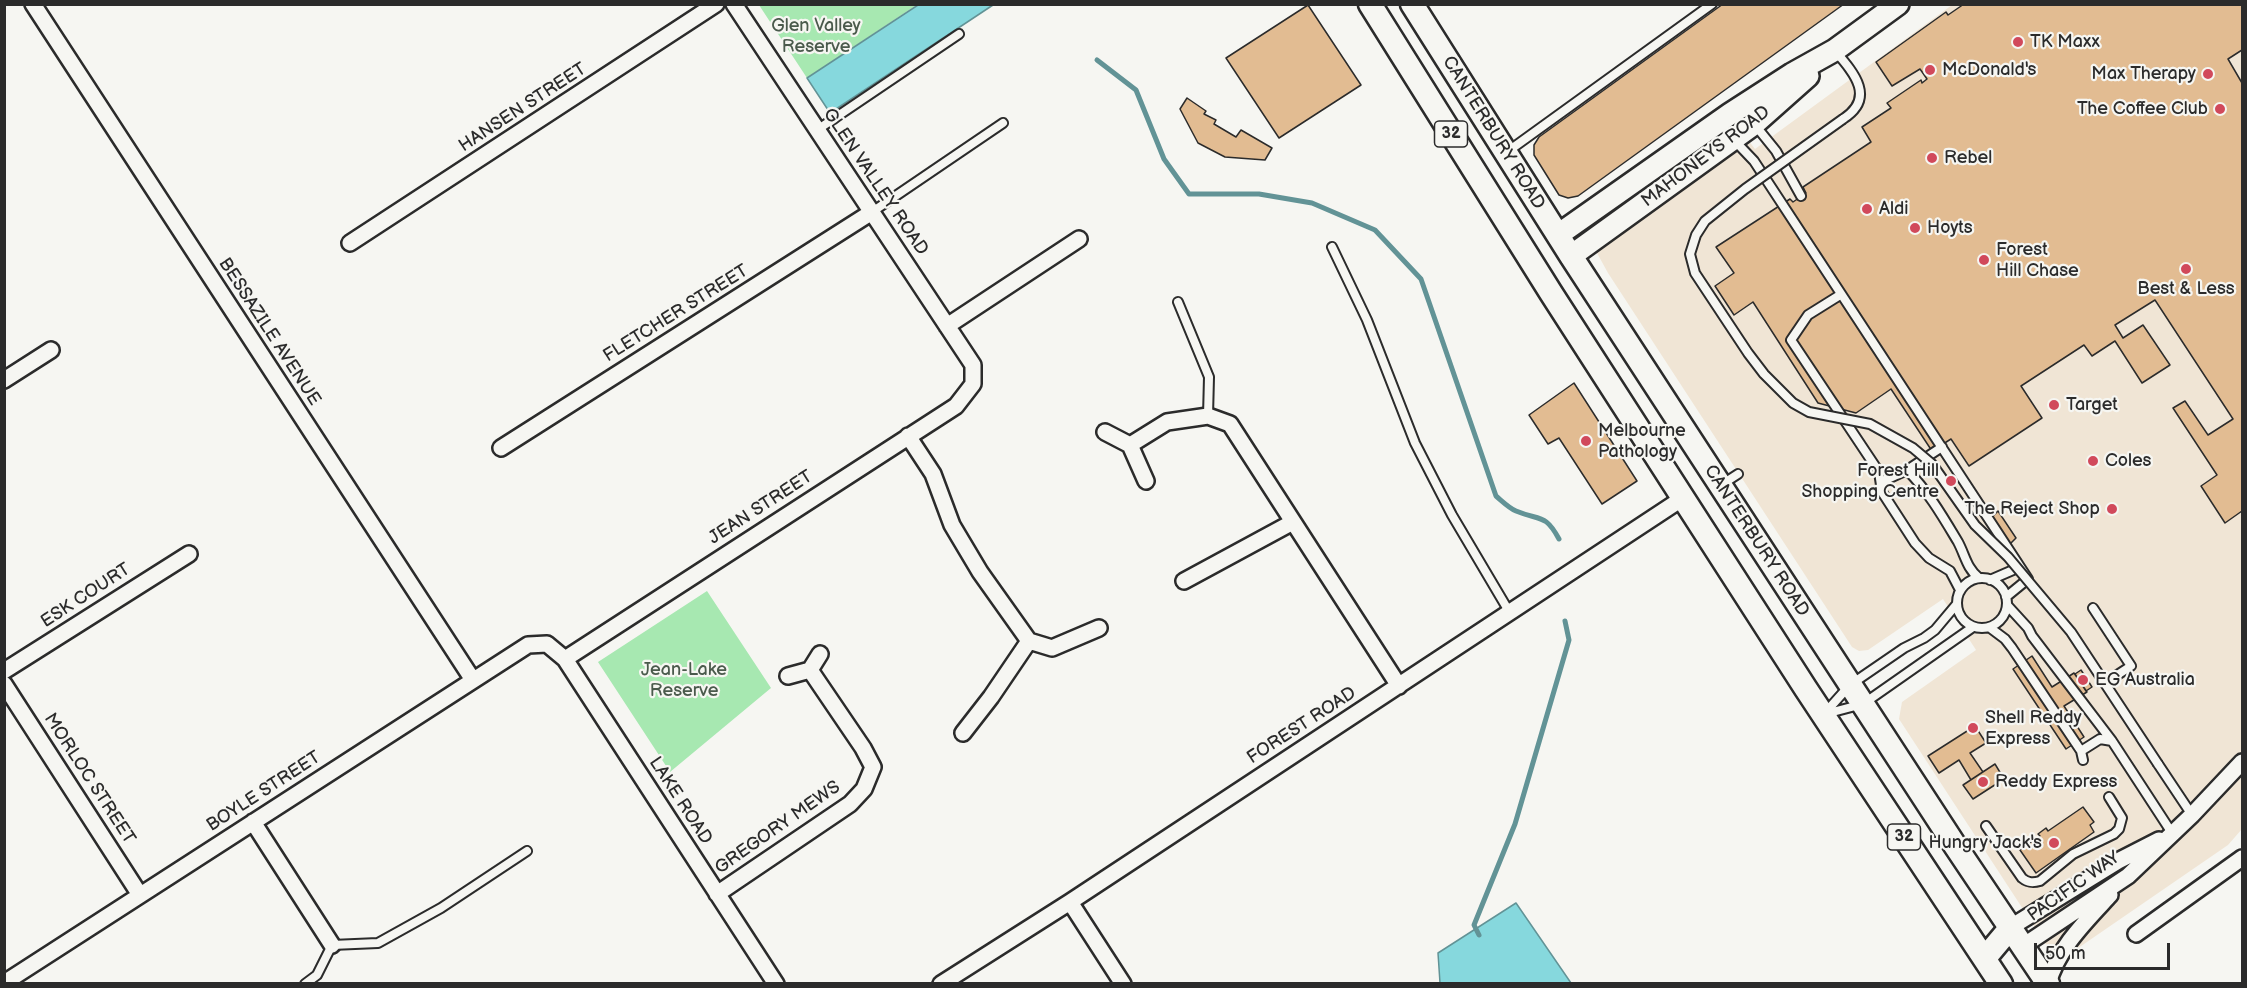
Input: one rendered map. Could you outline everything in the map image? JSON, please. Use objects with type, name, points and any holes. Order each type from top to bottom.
[{"type":"main road","name":"CANTERBURY ROAD","points":[[1370,4],[1683,498],[2001,984]]},
{"type":"main road","name":"CANTERBURY ROAD","points":[[1412,4],[1571,256],[1729,480],[1850,685],[2048,984]]},
{"type":"main road","name":"MAHONEYS ROAD","points":[[1558,235],[1730,114],[1792,74],[1835,50],[1898,4]]},
{"type":"main road","name":"MAHONEYS ROAD","points":[[1571,256],[1754,124],[1801,84],[1835,50]]},
{"type":"main road","points":[[1730,114],[1754,124]]},
{"type":"main road","points":[[1709,129],[1732,139]]},
{"type":"main road","points":[[1532,263],[1558,235]]},
{"type":"main road","points":[[1532,263],[1571,256]]},
{"type":"main road","points":[[1985,958],[2011,927]]},
{"type":"main road","points":[[1985,958],[2023,946]]},
{"type":"street","name":"BESSAZILE AVENUE","points":[[33,4],[473,680]]},
{"type":"street","name":"HANSEN STREET","points":[[350,243],[716,4]]},
{"type":"street","name":"GLEN VALLEY ROAD","points":[[734,4],[974,365],[973,384]]},
{"type":"street","name":"FLETCHER STREET","points":[[501,448],[872,212]]},
{"type":"street","points":[[947,326],[1079,239]]},
{"type":"street","points":[[4,380],[51,350]]},
{"type":"street","name":"JEAN STREET","points":[[566,659],[956,406],[973,384]]},
{"type":"street","points":[[1130,445],[1167,422],[1209,416],[1230,424],[1399,686]]},
{"type":"street","points":[[1105,432],[1130,445],[1146,481]]},
{"type":"street","points":[[908,436],[933,474],[952,525],[980,572],[1029,641],[1052,648],[1099,628]]},
{"type":"street","name":"FOREST ROAD","points":[[941,984],[1070,902],[1683,498]]},
{"type":"street","points":[[1184,581],[1293,522]]},
{"type":"street","name":"ESK COURT","points":[[4,671],[189,554]]},
{"type":"street","points":[[963,734],[1029,641]]},
{"type":"street","name":"BOYLE STREET","points":[[4,983],[528,645],[547,644]]},
{"type":"street","name":"LAKE ROAD","points":[[547,644],[566,659],[776,984]]},
{"type":"street","points":[[788,676],[810,670],[820,654]]},
{"type":"street","name":"GREGORY MEWS","points":[[717,894],[850,804],[864,789],[873,766],[810,670]]},
{"type":"street","name":"MORLOC STREET","points":[[4,684],[140,896]]},
{"type":"street","name":"PACIFIC WAY","points":[[2023,946],[2128,876],[2192,815],[2242,762]]},
{"type":"street","points":[[254,822],[332,945]]},
{"type":"street","name":"PACIFIC WAY","points":[[2011,927],[2118,861],[2172,833]]},
{"type":"street","points":[[2136,934],[2242,858]]},
{"type":"street","points":[[2048,984],[2054,966],[2086,921],[2128,876]]},
{"type":"street","points":[[1070,902],[1123,984]]},
{"type":"lane","points":[[1506,153],[1712,4]]},
{"type":"lane","points":[[818,130],[959,34]]},
{"type":"lane","points":[[1835,50],[1852,70],[1860,92],[1861,99],[1858,106],[1705,221],[1696,235],[1690,254],[1695,273],[1748,353],[1793,403],[1809,411],[1870,424],[1913,448],[1932,464],[1975,525],[2008,557],[2072,632],[2192,815]]},
{"type":"lane","points":[[872,212],[1003,123]]},
{"type":"lane","points":[[1754,124],[1776,151],[1801,196]]},
{"type":"lane","points":[[1732,139],[1754,161],[2028,579],[2006,601],[2001,619],[1989,627],[1973,627],[1863,704],[1824,715]]},
{"type":"lane","points":[[1332,247],[1367,320],[1414,443],[1457,525],[1510,613]]},
{"type":"lane","points":[[1840,295],[1808,315],[1791,340],[1879,472],[1882,492],[1915,543],[1929,558],[1950,571],[1960,590]]},
{"type":"lane","points":[[1178,302],[1209,377],[1209,416]]},
{"type":"lane","points":[[1881,482],[1907,470],[1942,447]]},
{"type":"lane","points":[[1907,470],[1923,486],[1959,544],[1971,571],[1978,578]]},
{"type":"lane","points":[[1990,580],[2020,567]]},
{"type":"lane","points":[[1824,715],[1850,685],[1904,648],[1924,638],[1956,605],[1960,590],[1971,580],[1978,578],[1990,580],[1998,584],[2006,601],[2112,741],[2172,833]]},
{"type":"lane","points":[[1956,605],[1962,619],[1973,627]]},
{"type":"lane","points":[[2093,608],[2131,666],[2105,683]]},
{"type":"lane","points":[[1989,627],[2005,639],[2012,648],[2082,755],[2100,739],[2112,741]]},
{"type":"lane","points":[[1986,826],[2022,878],[2027,882],[2040,881],[2073,854],[2114,834],[2119,829],[2122,818],[2109,797]]},
{"type":"lane","points":[[305,984],[317,975],[332,945],[378,943],[441,908],[527,851]]},
{"type":"shaded area","points":[[1952,5],[2242,5],[2242,829],[2228,845],[2068,955],[2051,952],[1899,719],[1902,702],[1976,650],[1943,599],[1868,650],[1859,651],[1852,647],[1597,253],[1598,248],[1745,136],[1755,149]]},
{"type":"green space","name":"Glen Valley Reserve","points":[[918,4],[807,78],[759,5]]},
{"type":"green space","name":"Jean-Lake Reserve","points":[[707,591],[771,688],[670,772],[598,662]]},
{"type":"water","points":[[918,5],[993,5],[830,113],[807,78]]},
{"type":"water","points":[[1516,903],[1571,983],[1440,983],[1438,953]]},
{"type":"building","points":[[1723,4],[1844,4],[1578,196],[1568,198],[1559,195],[1534,155],[1534,145],[1539,137]]},
{"type":"building","name":"Forest Hill Chase","points":[[1964,4],[2242,4],[2242,50],[2228,59],[2242,83],[2242,511],[2225,523],[2201,486],[2217,475],[2173,408],[2185,401],[2208,435],[2233,419],[2155,300],[2115,325],[2123,338],[2143,325],[2170,365],[2142,383],[2115,341],[2092,356],[2084,345],[2021,386],[2042,418],[1969,466],[1951,439],[1932,451],[1891,389],[1856,413],[1818,403],[1753,302],[1734,315],[1715,286],[1734,273],[1716,247],[1790,199],[1793,202],[1806,193],[1803,187],[1871,142],[1862,127],[1891,108],[1887,103],[1921,80],[1922,83],[1927,79],[1920,69],[1892,86],[1876,62],[1946,12],[1948,15]]},
{"type":"building","points":[[1308,5],[1361,85],[1279,138],[1226,58]]},
{"type":"building","points":[[1187,98],[1206,111],[1204,114],[1216,120],[1214,124],[1236,137],[1241,130],[1272,148],[1265,160],[1225,157],[1198,143],[1180,109]]},
{"type":"building","name":"Melbourne Pathology","points":[[1574,383],[1637,481],[1602,504],[1559,438],[1548,444],[1529,415]]},
{"type":"building","points":[[1998,511],[2016,538],[2007,547],[1990,519]]},
{"type":"building","points":[[2032,656],[2052,687],[2074,673],[2087,692],[2064,706],[2084,737],[2066,749],[2013,669]]},
{"type":"building","name":"EG Australia","points":[[2081,670],[2092,687],[2086,691],[2075,674]]},
{"type":"building","points":[[1975,726],[1986,743],[1970,753],[1983,772],[1971,780],[1959,760],[1939,773],[1928,756]]},
{"type":"building","name":"Reddy Express","points":[[1995,764],[2004,779],[1973,799],[1963,785]]},
{"type":"building","name":"Hungry Jack's","points":[[2083,807],[2094,822],[2090,825],[2094,832],[2036,873],[2020,850],[2040,836],[2038,834],[2046,828],[2048,831]]},
{"type":"waterway","points":[[1097,60],[1136,90],[1164,159],[1189,194],[1259,194],[1312,203],[1375,230],[1421,279],[1496,496],[1513,510],[1546,521],[1559,539]]},
{"type":"waterway","points":[[1479,935],[1474,925],[1515,824],[1569,640],[1565,621]]},
{"type":"place","name":"TK Maxx","points":[[2018,42]]},
{"type":"place","name":"McDonald's","points":[[1930,70]]},
{"type":"place","name":"Max Therapy","points":[[2208,74]]},
{"type":"place","name":"The Coffee Club","points":[[2220,109]]},
{"type":"place","name":"Rebel","points":[[1932,158]]},
{"type":"place","name":"Aldi","points":[[1867,209]]},
{"type":"place","name":"Hoyts","points":[[1915,228]]},
{"type":"place","name":"Forest Hill Chase","points":[[1984,260]]},
{"type":"place","name":"Best & Less","points":[[2186,269]]},
{"type":"place","name":"Target","points":[[2054,405]]},
{"type":"place","name":"Melbourne Pathology","points":[[1586,441]]},
{"type":"place","name":"Coles","points":[[2093,461]]},
{"type":"place","name":"Forest Hill Shopping Centre","points":[[1951,481]]},
{"type":"place","name":"The Reject Shop","points":[[2112,509]]},
{"type":"place","name":"EG Australia","points":[[2083,680]]},
{"type":"place","name":"Shell Reddy Express","points":[[1973,728]]},
{"type":"place","name":"Reddy Express","points":[[1983,782]]},
{"type":"place","name":"Hungry Jack's","points":[[2054,843]]}]
